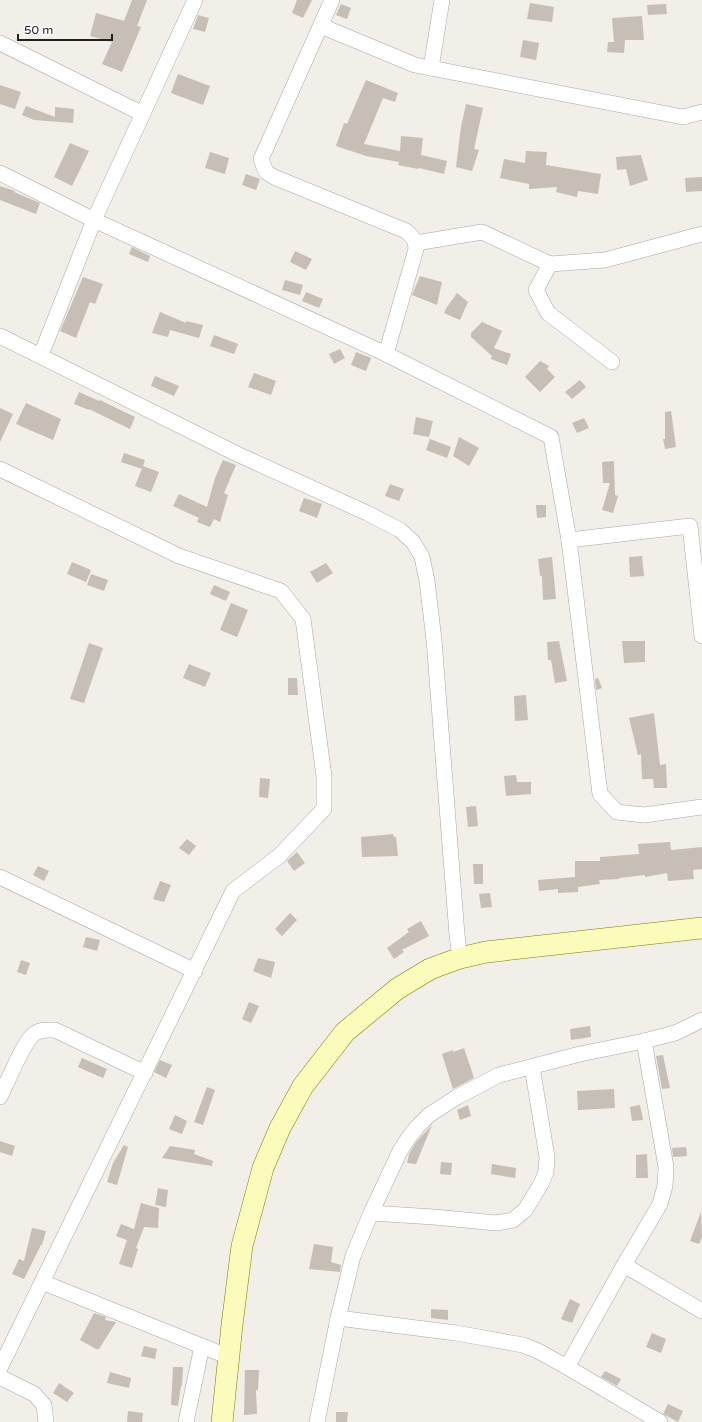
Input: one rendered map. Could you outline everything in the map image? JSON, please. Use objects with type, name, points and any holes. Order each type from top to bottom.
[{"type":"street","points":[[41,356],[94,220],[195,0]]},
{"type":"street","points":[[332,0],[261,159],[266,172],[274,177],[406,231],[414,238],[416,249],[386,354]]},
{"type":"street","points":[[431,68],[442,0]]},
{"type":"street","points":[[321,26],[415,65],[683,117],[702,112]]},
{"type":"street","points":[[0,43],[143,114]]},
{"type":"street","points":[[0,173],[94,220],[386,354],[551,438],[569,540],[600,794],[617,812],[644,815],[702,807]]},
{"type":"street","points":[[416,243],[482,232],[550,264],[604,260],[702,234]]},
{"type":"street","points":[[550,264],[536,290],[548,313],[612,362]]},
{"type":"street","points":[[0,336],[237,454],[367,513],[400,530],[413,542],[422,557],[425,569],[434,640],[460,958]]},
{"type":"street","points":[[0,469],[179,556],[281,591],[304,619],[324,776],[324,809],[279,856],[233,891],[145,1074],[0,1368]]},
{"type":"street","points":[[569,540],[696,525],[702,636]]},
{"type":"street","points":[[0,877],[195,971]]},
{"type":"street","points":[[222,1422],[242,1246],[263,1168],[280,1128],[303,1086],[345,1032],[397,989],[430,969],[460,958],[486,952],[702,928]]},
{"type":"street","points":[[317,1422],[338,1318],[353,1256],[400,1151],[408,1137],[429,1115],[457,1097],[499,1075],[580,1054],[675,1033],[702,1020]]},
{"type":"street","points":[[0,1098],[25,1046],[34,1034],[45,1030],[55,1030],[145,1074]]},
{"type":"street","points":[[568,1367],[624,1265],[660,1204],[665,1186],[666,1167],[644,1041]]},
{"type":"street","points":[[371,1213],[496,1223],[513,1220],[525,1210],[542,1184],[546,1172],[547,1157],[532,1066]]},
{"type":"street","points":[[624,1265],[702,1311]]},
{"type":"street","points":[[42,1282],[229,1357]]},
{"type":"street","points":[[338,1318],[506,1341],[538,1351],[568,1367],[660,1422]]},
{"type":"street","points":[[186,1422],[202,1346]]},
{"type":"street","points":[[0,1377],[34,1394],[44,1404],[46,1422]]},
{"type":"building","points":[[132,0],[147,0],[137,26],[141,27],[122,72],[102,64],[112,42],[90,36],[96,13],[124,21]]},
{"type":"building","points":[[297,0],[312,0],[303,18],[292,13]]},
{"type":"building","points":[[530,3],[554,7],[552,22],[527,19]]},
{"type":"building","points":[[341,4],[351,8],[347,19],[336,15]]},
{"type":"building","points":[[666,4],[667,14],[648,15],[647,5]]},
{"type":"building","points":[[198,15],[209,18],[205,32],[193,29]]},
{"type":"building","points":[[642,16],[644,40],[625,40],[624,53],[607,52],[608,42],[614,42],[612,18]]},
{"type":"building","points":[[523,40],[539,43],[536,60],[520,57]]},
{"type":"building","points":[[178,74],[210,86],[203,105],[171,93]]},
{"type":"building","points":[[366,80],[398,93],[395,102],[383,98],[364,144],[400,151],[401,136],[423,138],[421,155],[447,161],[444,174],[398,165],[399,162],[366,156],[336,146],[344,123],[347,124]]},
{"type":"building","points":[[0,85],[21,92],[15,109],[0,104]]},
{"type":"building","points":[[466,104],[483,108],[474,149],[479,150],[472,171],[456,167],[461,127]]},
{"type":"building","points":[[26,106],[55,117],[55,107],[74,109],[73,123],[34,120],[22,115]]},
{"type":"building","points":[[70,143],[89,151],[72,186],[54,177]]},
{"type":"building","points":[[526,151],[547,152],[546,165],[601,174],[598,194],[578,191],[577,197],[556,192],[557,187],[529,189],[529,184],[500,178],[504,159],[525,163]]},
{"type":"building","points":[[210,152],[229,158],[225,174],[205,168]]},
{"type":"building","points":[[641,155],[648,180],[630,186],[626,169],[617,170],[616,157]]},
{"type":"building","points":[[246,174],[260,179],[256,190],[242,185]]},
{"type":"building","points":[[702,177],[702,191],[686,192],[685,178]]},
{"type":"building","points":[[0,186],[15,191],[14,192],[40,203],[36,214],[0,200]]},
{"type":"building","points":[[132,247],[150,256],[148,262],[129,254]]},
{"type":"building","points":[[295,251],[312,259],[306,270],[290,262]]},
{"type":"building","points":[[420,276],[442,282],[437,305],[412,295]]},
{"type":"building","points":[[83,277],[103,284],[95,304],[90,302],[76,338],[60,331]]},
{"type":"building","points":[[285,280],[303,285],[300,295],[282,290]]},
{"type":"building","points":[[306,292],[323,299],[319,308],[302,301]]},
{"type":"building","points":[[457,293],[468,302],[460,320],[444,313]]},
{"type":"building","points":[[160,312],[186,323],[186,321],[203,325],[199,338],[170,330],[168,337],[152,333]]},
{"type":"building","points":[[482,322],[502,331],[494,348],[511,354],[507,365],[491,359],[492,356],[471,337],[471,333]]},
{"type":"building","points":[[214,335],[238,344],[234,354],[210,346]]},
{"type":"building","points":[[340,349],[345,358],[334,364],[329,354]]},
{"type":"building","points":[[356,352],[371,358],[366,371],[351,365]]},
{"type":"building","points":[[540,361],[549,366],[547,369],[555,377],[540,392],[525,377]]},
{"type":"building","points":[[254,373],[276,381],[271,395],[248,387]]},
{"type":"building","points":[[155,376],[179,386],[174,396],[151,386]]},
{"type":"building","points":[[580,380],[586,387],[572,399],[565,392]]},
{"type":"building","points":[[79,392],[99,401],[100,400],[135,417],[130,429],[89,409],[74,404]]},
{"type":"building","points":[[26,403],[61,419],[53,440],[16,424]]},
{"type":"building","points":[[0,408],[13,414],[0,442]]},
{"type":"building","points":[[671,411],[676,447],[665,449],[663,439],[665,439],[665,412]]},
{"type":"building","points":[[416,417],[433,421],[429,437],[413,434]]},
{"type":"building","points":[[584,418],[589,428],[577,433],[572,423]]},
{"type":"building","points":[[459,437],[479,448],[469,466],[453,456]]},
{"type":"building","points":[[430,439],[451,447],[447,458],[426,450]]},
{"type":"building","points":[[124,453],[145,460],[142,469],[121,462]]},
{"type":"building","points":[[223,460],[236,465],[224,493],[228,495],[220,522],[214,519],[210,527],[197,522],[199,518],[173,506],[179,494],[207,507],[215,478]]},
{"type":"building","points":[[614,461],[615,495],[618,496],[613,513],[602,510],[610,483],[603,483],[602,462]]},
{"type":"building","points":[[143,466],[159,472],[151,492],[135,486]]},
{"type":"building","points":[[390,484],[404,489],[399,501],[385,496]]},
{"type":"building","points":[[304,498],[322,504],[317,518],[299,511]]},
{"type":"building","points":[[536,505],[546,505],[546,517],[537,518]]},
{"type":"building","points":[[642,556],[644,576],[630,577],[629,557]]},
{"type":"building","points":[[552,557],[556,599],[543,600],[542,576],[540,576],[538,559]]},
{"type":"building","points":[[72,562],[91,570],[86,582],[67,574]]},
{"type":"building","points":[[326,563],[333,573],[317,583],[310,572]]},
{"type":"building","points":[[91,574],[108,580],[104,591],[87,585]]},
{"type":"building","points":[[214,585],[230,592],[226,601],[210,594]]},
{"type":"building","points":[[231,603],[248,610],[237,637],[220,630]]},
{"type":"building","points":[[559,641],[567,681],[555,683],[551,660],[548,660],[547,642]]},
{"type":"building","points":[[622,641],[645,641],[645,662],[624,663]]},
{"type":"building","points":[[89,643],[103,648],[84,703],[70,699]]},
{"type":"building","points":[[189,664],[211,673],[205,687],[183,678]]},
{"type":"building","points":[[288,678],[297,678],[298,695],[288,695]]},
{"type":"building","points":[[598,678],[602,688],[596,690],[595,679]]},
{"type":"building","points":[[526,695],[528,720],[515,721],[514,696]]},
{"type":"building","points":[[654,713],[660,765],[666,764],[667,788],[654,788],[653,779],[642,779],[641,754],[638,755],[629,718]]},
{"type":"building","points":[[516,775],[517,782],[531,782],[531,794],[506,796],[504,776]]},
{"type":"building","points":[[260,778],[270,779],[268,798],[259,797]]},
{"type":"building","points":[[476,806],[478,826],[468,827],[466,807]]},
{"type":"building","points":[[393,834],[394,837],[396,837],[398,856],[362,857],[361,837]]},
{"type":"building","points":[[187,839],[196,846],[189,855],[179,848]]},
{"type":"building","points":[[670,842],[671,850],[702,847],[702,869],[693,870],[694,879],[668,881],[667,873],[645,877],[645,875],[599,880],[600,884],[578,887],[578,892],[558,893],[558,889],[539,891],[538,880],[575,877],[575,861],[600,861],[600,857],[639,854],[638,844]]},
{"type":"building","points":[[297,852],[305,863],[294,871],[287,861]]},
{"type":"building","points":[[473,864],[483,864],[483,884],[474,884]]},
{"type":"building","points":[[38,866],[49,871],[44,881],[33,875]]},
{"type":"building","points":[[160,881],[171,885],[164,902],[153,899]]},
{"type":"building","points":[[490,893],[492,907],[481,908],[479,894]]},
{"type":"building","points":[[290,913],[297,920],[282,936],[275,929]]},
{"type":"building","points":[[421,921],[429,936],[402,950],[404,952],[394,959],[387,948],[409,932],[407,929]]},
{"type":"building","points":[[86,937],[100,940],[97,951],[83,947]]},
{"type":"building","points":[[258,958],[275,962],[271,978],[253,971]]},
{"type":"building","points":[[21,960],[30,963],[26,975],[17,972]]},
{"type":"building","points":[[249,1002],[259,1006],[251,1023],[242,1019]]},
{"type":"building","points":[[590,1026],[591,1037],[571,1040],[570,1029]]},
{"type":"building","points":[[464,1048],[474,1078],[453,1089],[442,1054]]},
{"type":"building","points":[[663,1055],[670,1088],[662,1089],[656,1056]]},
{"type":"building","points":[[82,1058],[107,1069],[103,1078],[78,1067]]},
{"type":"building","points":[[160,1060],[172,1065],[166,1078],[154,1072]]},
{"type":"building","points":[[207,1087],[215,1090],[203,1125],[194,1122]]},
{"type":"building","points":[[614,1089],[615,1108],[578,1110],[577,1091]]},
{"type":"building","points":[[468,1105],[471,1116],[460,1120],[457,1110]]},
{"type":"building","points":[[640,1105],[643,1120],[632,1121],[630,1107]]},
{"type":"building","points":[[175,1115],[187,1121],[182,1134],[169,1129]]},
{"type":"building","points":[[432,1125],[416,1164],[407,1163],[409,1154],[416,1142]]},
{"type":"building","points":[[0,1141],[15,1146],[12,1156],[0,1152]]},
{"type":"building","points":[[124,1145],[128,1147],[117,1185],[107,1182],[113,1163]]},
{"type":"building","points":[[170,1146],[195,1150],[194,1154],[213,1161],[212,1166],[162,1158]]},
{"type":"building","points":[[686,1147],[687,1156],[673,1157],[672,1148]]},
{"type":"building","points":[[647,1154],[648,1178],[636,1178],[636,1155]]},
{"type":"building","points":[[441,1162],[452,1163],[451,1175],[440,1174]]},
{"type":"building","points":[[492,1164],[516,1168],[515,1178],[491,1174]]},
{"type":"building","points":[[158,1188],[168,1190],[166,1207],[155,1205]]},
{"type":"building","points":[[141,1203],[159,1208],[158,1228],[144,1227],[136,1248],[138,1249],[132,1268],[119,1264],[127,1240],[116,1236],[121,1224],[134,1229]]},
{"type":"building","points":[[701,1212],[702,1237],[699,1244],[690,1241]]},
{"type":"building","points":[[32,1228],[46,1231],[42,1245],[24,1279],[12,1274],[19,1259],[24,1261]]},
{"type":"building","points":[[314,1244],[333,1247],[331,1262],[341,1265],[340,1272],[309,1269]]},
{"type":"building","points":[[570,1299],[580,1304],[572,1323],[561,1319]]},
{"type":"building","points":[[431,1309],[448,1310],[448,1320],[431,1318]]},
{"type":"building","points":[[94,1313],[106,1317],[105,1320],[116,1322],[99,1349],[96,1349],[80,1340]]},
{"type":"building","points":[[652,1333],[666,1339],[661,1353],[646,1347]]},
{"type":"building","points":[[144,1346],[157,1349],[155,1359],[141,1356]]},
{"type":"building","points":[[173,1367],[183,1367],[182,1386],[178,1406],[171,1405]]},
{"type":"building","points":[[245,1370],[259,1370],[258,1390],[256,1390],[257,1414],[244,1415]]},
{"type":"building","points":[[605,1371],[621,1379],[617,1386],[601,1377]]},
{"type":"building","points":[[110,1372],[131,1378],[129,1388],[107,1383]]},
{"type":"building","points":[[59,1383],[74,1393],[67,1402],[53,1393]]},
{"type":"building","points":[[668,1404],[683,1411],[678,1422],[663,1414]]},
{"type":"building","points":[[128,1411],[143,1413],[142,1422],[127,1422]]},
{"type":"building","points":[[336,1412],[348,1412],[347,1422],[336,1422]]}]
